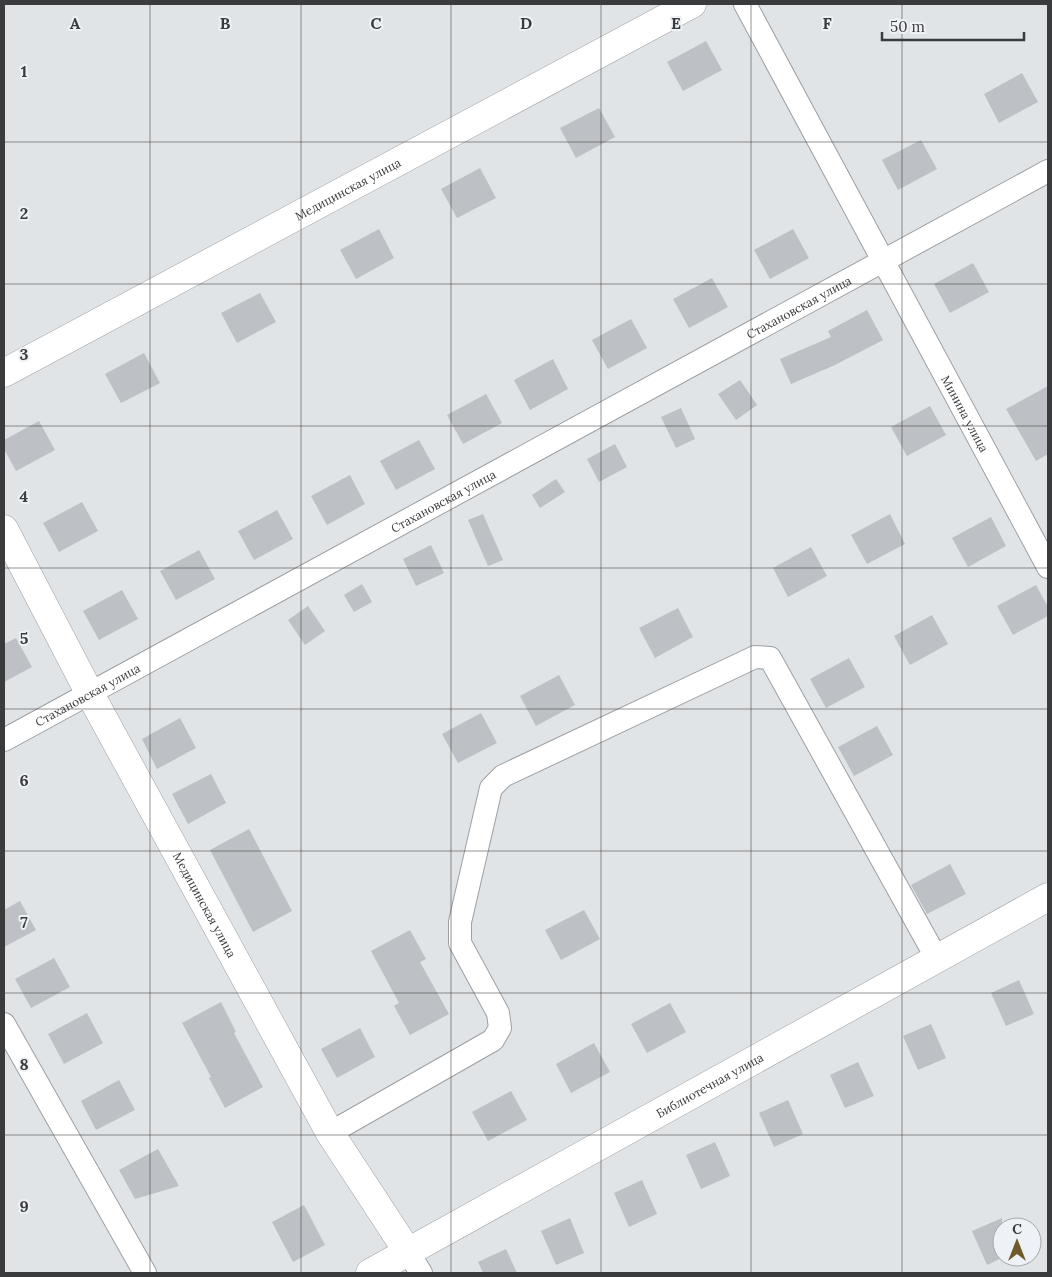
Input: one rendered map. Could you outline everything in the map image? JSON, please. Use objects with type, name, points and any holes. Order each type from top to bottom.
[{"type":"street","name":"Медицинская улица","points":[[4,373],[692,4]]},
{"type":"street","name":"Минина улица","points":[[745,4],[1048,567]]},
{"type":"street","points":[[883,261],[1048,171]]},
{"type":"street","name":"Стахановская улица","points":[[4,740],[883,261]]},
{"type":"street","name":"Медицинская улица","points":[[4,529],[90,694],[330,1133],[414,1263]]},
{"type":"street","points":[[330,1133],[493,1040],[500,1028],[498,1014],[460,943],[460,922],[491,788],[502,776],[755,657],[770,658],[937,959]]},
{"type":"street","name":"Библиотечная улица","points":[[370,1273],[414,1263],[937,959],[1048,897]]},
{"type":"street","points":[[4,1024],[145,1273]]},
{"type":"building","points":[[706,41],[722,70],[683,91],[667,62]]},
{"type":"building","points":[[1022,73],[1038,102],[999,123],[984,94]]},
{"type":"building","points":[[599,108],[615,137],[576,158],[560,128]]},
{"type":"building","points":[[921,140],[937,169],[898,190],[882,160]]},
{"type":"building","points":[[480,168],[496,198],[457,218],[441,189]]},
{"type":"building","points":[[379,229],[394,258],[356,279],[340,250]]},
{"type":"building","points":[[793,229],[809,258],[770,279],[754,250]]},
{"type":"building","points":[[973,263],[989,292],[950,313],[934,284]]},
{"type":"building","points":[[712,278],[728,307],[689,328],[673,299]]},
{"type":"building","points":[[260,293],[276,322],[237,343],[221,313]]},
{"type":"building","points":[[867,310],[883,340],[835,365],[791,384],[780,359],[831,337],[828,331]]},
{"type":"building","points":[[631,319],[647,348],[608,369],[592,340]]},
{"type":"building","points":[[144,353],[160,383],[121,403],[105,374]]},
{"type":"building","points":[[553,359],[568,389],[530,410],[514,380]]},
{"type":"building","points":[[740,380],[757,405],[736,420],[718,394]]},
{"type":"building","points":[[1048,386],[1048,454],[1036,461],[1006,409]]},
{"type":"building","points":[[486,394],[502,423],[463,444],[447,415]]},
{"type":"building","points":[[930,406],[946,435],[907,456],[891,427]]},
{"type":"building","points":[[681,408],[695,439],[676,448],[661,417]]},
{"type":"building","points":[[39,421],[55,450],[16,471],[4,449],[4,440]]},
{"type":"building","points":[[419,440],[435,469],[396,490],[380,461]]},
{"type":"building","points":[[615,444],[627,467],[599,482],[587,459]]},
{"type":"building","points":[[350,475],[365,504],[327,525],[311,496]]},
{"type":"building","points":[[556,479],[565,492],[540,508],[532,495]]},
{"type":"building","points":[[82,502],[98,531],[59,552],[43,523]]},
{"type":"building","points":[[277,510],[293,539],[254,560],[238,531]]},
{"type":"building","points":[[483,514],[503,560],[488,566],[468,520]]},
{"type":"building","points":[[890,514],[905,544],[867,564],[851,535]]},
{"type":"building","points":[[991,517],[1006,546],[968,567],[952,538]]},
{"type":"building","points":[[431,545],[444,573],[416,586],[403,559]]},
{"type":"building","points":[[811,547],[827,576],[788,597],[773,568]]},
{"type":"building","points":[[199,550],[215,579],[176,600],[160,571]]},
{"type":"building","points":[[362,584],[372,602],[354,612],[344,595]]},
{"type":"building","points":[[1036,585],[1048,607],[1048,616],[1013,635],[997,606]]},
{"type":"building","points":[[122,590],[138,619],[99,640],[83,611]]},
{"type":"building","points":[[308,606],[325,631],[305,645],[288,620]]},
{"type":"building","points":[[678,608],[693,637],[655,658],[639,628]]},
{"type":"building","points":[[932,615],[948,644],[910,665],[894,636]]},
{"type":"building","points":[[16,638],[32,667],[4,682],[4,644]]},
{"type":"building","points":[[849,658],[865,687],[826,708],[810,679]]},
{"type":"building","points":[[559,675],[575,705],[536,726],[520,696]]},
{"type":"building","points":[[481,713],[497,743],[458,763],[442,734]]},
{"type":"building","points":[[180,718],[196,748],[157,769],[142,739]]},
{"type":"building","points":[[877,726],[893,755],[854,776],[838,747]]},
{"type":"building","points":[[211,774],[226,803],[188,824],[172,794]]},
{"type":"building","points":[[249,829],[292,911],[253,932],[210,850]]},
{"type":"building","points":[[950,864],[966,894],[927,914],[911,885]]},
{"type":"building","points":[[20,901],[36,930],[4,947],[4,910]]},
{"type":"building","points":[[584,910],[600,939],[561,960],[545,930]]},
{"type":"building","points":[[410,930],[426,959],[420,962],[449,1014],[410,1035],[394,1006],[399,1003],[371,951]]},
{"type":"building","points":[[54,958],[70,987],[31,1008],[15,979]]},
{"type":"building","points":[[1019,980],[1034,1014],[1006,1026],[991,993]]},
{"type":"building","points":[[221,1002],[236,1032],[234,1033],[263,1087],[225,1108],[209,1078],[211,1077],[182,1023]]},
{"type":"building","points":[[670,1003],[686,1032],[647,1053],[631,1024]]},
{"type":"building","points":[[87,1013],[103,1043],[64,1064],[48,1034]]},
{"type":"building","points":[[931,1024],[946,1058],[918,1070],[903,1036]]},
{"type":"building","points":[[360,1028],[375,1057],[337,1078],[321,1049]]},
{"type":"building","points":[[594,1043],[610,1072],[571,1093],[556,1064]]},
{"type":"building","points":[[858,1062],[874,1096],[845,1108],[830,1075]]},
{"type":"building","points":[[119,1080],[135,1110],[96,1130],[81,1101]]},
{"type":"building","points":[[511,1091],[527,1120],[488,1141],[472,1112]]},
{"type":"building","points":[[788,1100],[803,1134],[774,1147],[759,1113]]},
{"type":"building","points":[[715,1142],[730,1176],[701,1189],[686,1155]]},
{"type":"building","points":[[158,1149],[179,1186],[135,1199],[119,1170]]},
{"type":"building","points":[[642,1180],[657,1214],[629,1227],[614,1193]]},
{"type":"building","points":[[304,1205],[325,1245],[293,1262],[272,1222]]},
{"type":"building","points":[[570,1218],[584,1253],[556,1265],[541,1231]]},
{"type":"building","points":[[992,1222],[992,1263],[987,1265],[972,1231]]},
{"type":"building","points":[[506,1249],[517,1273],[483,1273],[478,1262]]}]
